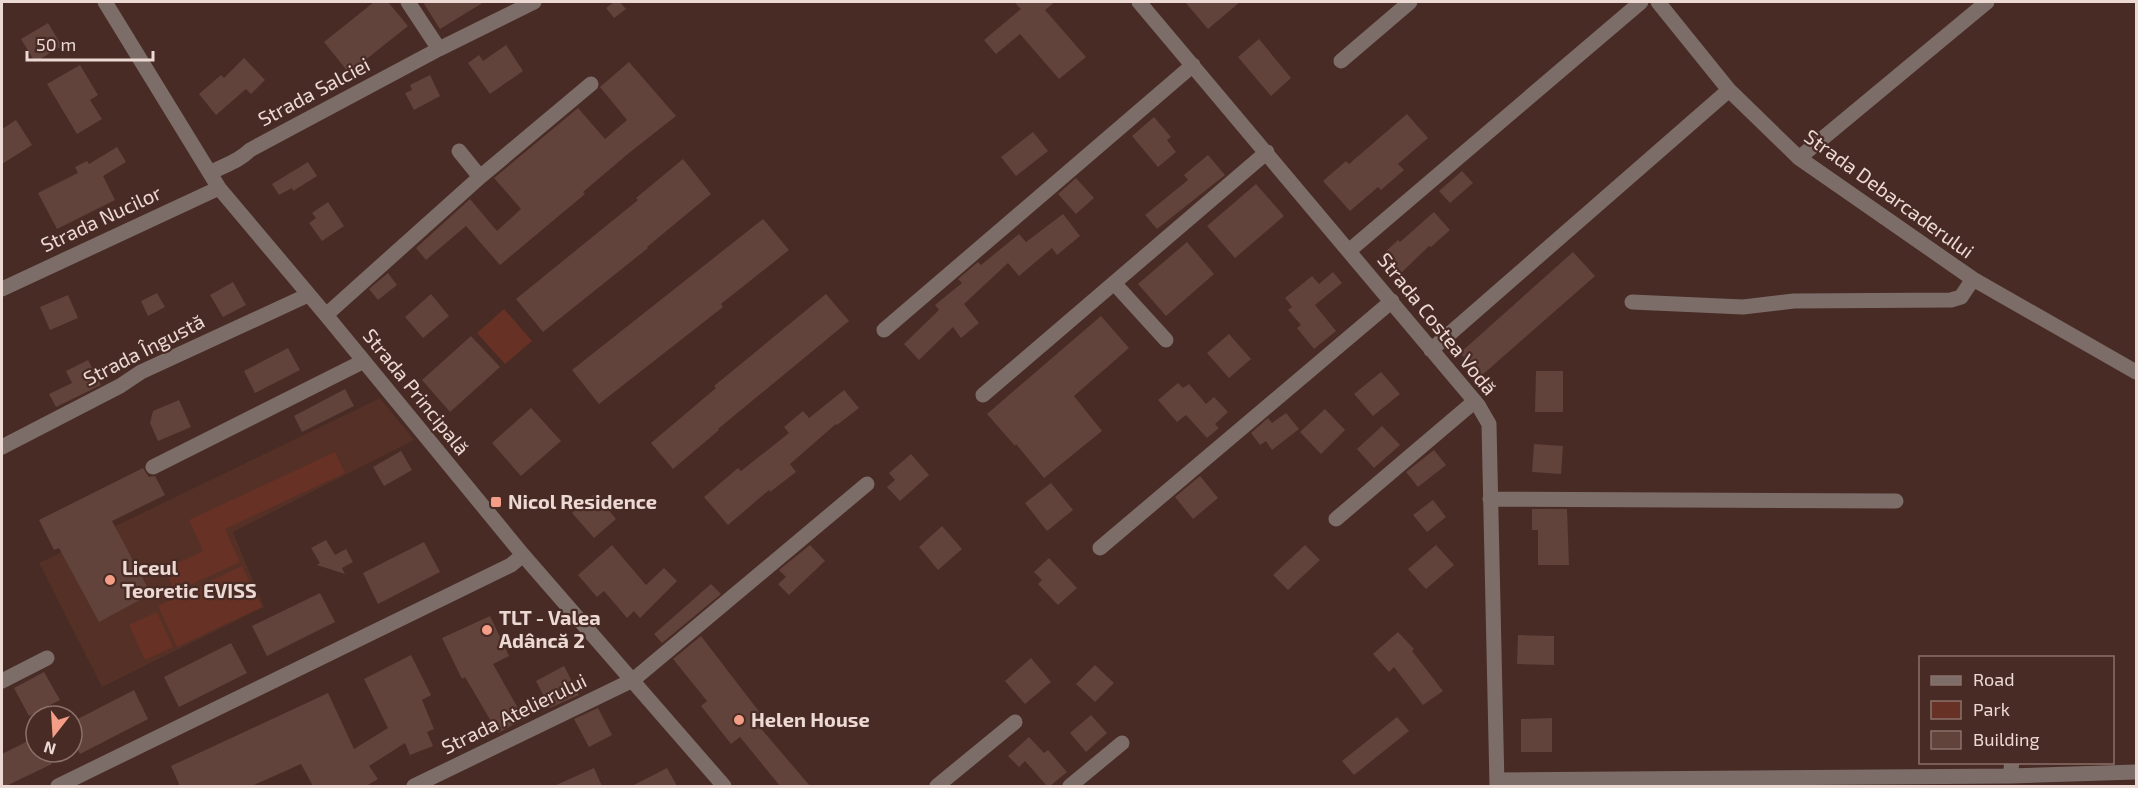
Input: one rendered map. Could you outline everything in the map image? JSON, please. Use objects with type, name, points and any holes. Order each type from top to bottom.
[{"type":"street","name":"Strada Principală","points":[[105,2],[219,188],[523,555],[724,786]]},
{"type":"street","points":[[408,2],[439,50]]},
{"type":"street","name":"Strada Salciei","points":[[210,173],[439,50],[534,2]]},
{"type":"street","name":"Strada Costea Vodă","points":[[1139,2],[1350,250],[1475,401],[1489,424],[1497,783]]},
{"type":"street","points":[[1341,61],[1410,2]]},
{"type":"street","points":[[1350,250],[1641,2]]},
{"type":"street","name":"Strada Debarcaderului","points":[[1658,2],[1729,90],[1799,158],[1973,279],[2136,372]]},
{"type":"street","points":[[1799,158],[1987,2]]},
{"type":"street","points":[[884,330],[1193,65]]},
{"type":"street","points":[[326,315],[480,177],[591,84]]},
{"type":"street","points":[[1431,350],[1729,90]]},
{"type":"street","points":[[459,151],[480,177]]},
{"type":"street","points":[[983,395],[1267,152]]},
{"type":"street","name":"Strada Nucilor","points":[[2,289],[219,188]]},
{"type":"street","points":[[1632,302],[1743,307],[1794,301],[1951,300],[1961,297],[1973,279]]},
{"type":"street","points":[[1114,283],[1166,340]]},
{"type":"street","name":"Strada Îngustă","points":[[2,447],[120,386],[141,372],[308,295]]},
{"type":"street","points":[[1100,548],[1392,301]]},
{"type":"street","points":[[153,466],[364,362]]},
{"type":"street","points":[[1336,519],[1475,401]]},
{"type":"street","name":"Strada Atelierului","points":[[414,786],[633,680],[867,484]]},
{"type":"street","points":[[1490,499],[1896,501]]},
{"type":"street","points":[[58,786],[511,565],[523,555]]},
{"type":"street","points":[[2,681],[47,658]]},
{"type":"street","points":[[937,786],[1015,722]]},
{"type":"street","points":[[1070,786],[1122,743]]},
{"type":"street","points":[[1497,783],[2011,769],[2136,772]]},
{"type":"shaded area","points":[[380,398],[414,440],[233,532],[264,607],[102,687],[39,563]]},
{"type":"green space","points":[[504,309],[532,341],[505,364],[477,333]]},
{"type":"green space","points":[[335,452],[345,473],[225,529],[240,562],[175,592],[165,569],[203,551],[189,520]]},
{"type":"green space","points":[[242,566],[262,607],[177,647],[158,606]]},
{"type":"green space","points":[[157,612],[173,647],[145,660],[129,625]]},
{"type":"building","points":[[374,2],[388,2],[408,26],[349,73],[324,42]]},
{"type":"building","points":[[423,2],[484,2],[440,29]]},
{"type":"building","points":[[614,2],[620,2],[626,9],[614,18],[606,8]]},
{"type":"building","points":[[1014,2],[1055,2],[1045,10],[1086,57],[1059,79],[1020,34],[996,54],[984,40],[1021,9]]},
{"type":"building","points":[[1185,2],[1240,2],[1208,29]]},
{"type":"building","points":[[48,23],[62,46],[35,62],[21,39]]},
{"type":"building","points":[[1259,39],[1291,78],[1271,96],[1238,57]]},
{"type":"building","points":[[506,45],[523,71],[490,94],[468,63],[479,55],[483,61]]},
{"type":"building","points":[[244,58],[265,80],[251,94],[246,89],[216,115],[199,94],[221,75],[224,78]]},
{"type":"building","points":[[629,62],[676,116],[629,153],[583,192],[585,194],[500,265],[466,226],[426,260],[416,248],[470,199],[497,231],[521,209],[494,178],[578,108],[605,139],[627,120],[600,87]]},
{"type":"building","points":[[80,65],[98,95],[90,100],[102,119],[77,134],[47,84]]},
{"type":"building","points":[[430,75],[440,96],[414,110],[405,93],[412,90],[410,85]]},
{"type":"building","points":[[1407,114],[1428,138],[1398,164],[1404,170],[1381,190],[1378,187],[1350,211],[1323,181],[1346,161],[1349,164]]},
{"type":"building","points":[[1154,117],[1171,137],[1167,140],[1176,152],[1158,167],[1132,136]]},
{"type":"building","points":[[16,120],[32,145],[2,164],[2,129]]},
{"type":"building","points":[[1033,132],[1048,151],[1016,176],[1001,157]]},
{"type":"building","points":[[117,147],[126,162],[103,176],[115,200],[57,229],[38,193],[78,173],[75,167],[87,161],[89,164]]},
{"type":"building","points":[[1208,155],[1225,175],[1157,229],[1145,215],[1188,180],[1184,175]]},
{"type":"building","points":[[683,159],[711,194],[543,332],[516,299],[638,200],[636,198]]},
{"type":"building","points":[[308,162],[317,176],[293,191],[292,188],[279,195],[272,184]]},
{"type":"building","points":[[1462,171],[1473,183],[1450,203],[1439,191]]},
{"type":"building","points":[[1076,178],[1094,198],[1076,214],[1058,194]]},
{"type":"building","points":[[1256,184],[1284,216],[1235,258],[1207,226]]},
{"type":"building","points":[[328,202],[344,226],[322,241],[309,223],[316,218],[312,213]]},
{"type":"building","points":[[1434,212],[1450,230],[1431,247],[1429,246],[1398,276],[1380,257]]},
{"type":"building","points":[[1063,214],[1080,236],[1057,255],[1052,248],[1019,276],[1008,263],[964,304],[979,323],[961,338],[953,327],[919,360],[904,344],[939,310],[935,305],[962,283],[958,279],[978,262],[981,265],[1019,234],[1026,242]]},
{"type":"building","points":[[763,219],[789,250],[721,304],[723,307],[599,404],[572,370]]},
{"type":"building","points":[[1187,242],[1214,274],[1166,316],[1138,284]]},
{"type":"building","points":[[1573,252],[1595,276],[1481,376],[1460,353]]},
{"type":"building","points":[[1333,272],[1342,283],[1315,305],[1336,331],[1314,349],[1297,328],[1301,325],[1288,310],[1292,307],[1285,298],[1312,276],[1319,284]]},
{"type":"building","points":[[388,273],[397,285],[378,300],[369,289]]},
{"type":"building","points":[[233,282],[246,305],[223,317],[210,295]]},
{"type":"building","points":[[157,293],[165,307],[148,316],[141,301]]},
{"type":"building","points":[[431,294],[449,316],[423,338],[405,317]]},
{"type":"building","points":[[826,294],[849,321],[673,469],[651,443],[716,388],[714,386]]},
{"type":"building","points":[[68,295],[78,318],[50,330],[40,307]]},
{"type":"building","points":[[1101,316],[1129,348],[1074,396],[1102,431],[1044,478],[987,414]]},
{"type":"building","points":[[1229,334],[1251,359],[1229,378],[1207,353]]},
{"type":"building","points":[[471,336],[500,367],[450,412],[422,380]]},
{"type":"building","points":[[288,348],[300,370],[255,393],[244,371]]},
{"type":"building","points":[[88,360],[101,385],[56,407],[49,394],[72,383],[66,371]]},
{"type":"building","points":[[1536,371],[1563,371],[1563,412],[1535,412]]},
{"type":"building","points":[[1381,372],[1400,394],[1373,416],[1354,394]]},
{"type":"building","points":[[1178,383],[1183,388],[1189,384],[1206,404],[1214,397],[1228,412],[1215,424],[1219,428],[1207,438],[1186,415],[1177,422],[1158,400]]},
{"type":"building","points":[[345,389],[354,406],[302,432],[294,416]]},
{"type":"building","points":[[844,390],[859,408],[836,424],[790,464],[796,472],[770,492],[769,490],[728,525],[704,497],[738,468],[741,471],[789,433],[784,427],[803,411],[809,418]]},
{"type":"building","points":[[179,400],[191,427],[158,441],[150,423],[153,411]]},
{"type":"building","points":[[531,408],[561,441],[521,476],[492,443]]},
{"type":"building","points":[[1325,409],[1345,430],[1321,454],[1300,432]]},
{"type":"building","points":[[1286,413],[1299,429],[1272,450],[1266,441],[1260,445],[1251,433],[1268,418],[1272,423]]},
{"type":"building","points":[[1382,426],[1400,445],[1374,468],[1357,449]]},
{"type":"building","points":[[1534,444],[1563,446],[1561,474],[1532,472]]},
{"type":"building","points":[[1434,450],[1446,465],[1418,487],[1406,472]]},
{"type":"building","points":[[401,451],[412,470],[384,486],[373,467]]},
{"type":"building","points":[[911,454],[929,475],[900,501],[887,487],[895,480],[889,473]]},
{"type":"building","points":[[143,468],[149,477],[155,476],[165,495],[112,521],[151,594],[99,622],[59,548],[54,550],[39,520]]},
{"type":"building","points":[[1200,476],[1218,498],[1193,519],[1175,497]]},
{"type":"building","points":[[1051,483],[1073,510],[1047,531],[1025,503]]},
{"type":"building","points":[[595,494],[616,519],[594,538],[572,513]]},
{"type":"building","points":[[1433,500],[1446,517],[1427,532],[1413,515]]},
{"type":"building","points":[[1532,509],[1567,509],[1569,565],[1538,565],[1538,530],[1532,530]]},
{"type":"building","points":[[942,526],[962,549],[938,570],[919,547]]},
{"type":"building","points":[[326,540],[335,555],[346,549],[353,562],[342,568],[345,574],[317,565],[320,563],[311,548]]},
{"type":"building","points":[[424,542],[440,572],[378,604],[363,573]]},
{"type":"building","points":[[612,545],[646,585],[664,568],[677,581],[640,618],[634,611],[627,618],[604,591],[597,597],[578,575]]},
{"type":"building","points":[[810,545],[825,561],[789,595],[778,584],[786,577],[779,570]]},
{"type":"building","points":[[1305,545],[1320,560],[1288,590],[1273,575]]},
{"type":"building","points":[[1436,545],[1454,565],[1426,589],[1408,569]]},
{"type":"building","points":[[1049,558],[1077,588],[1058,605],[1038,584],[1042,580],[1034,572]]},
{"type":"building","points":[[711,584],[721,594],[662,643],[654,634]]},
{"type":"building","points":[[320,593],[335,622],[267,656],[252,626]]},
{"type":"building","points":[[490,616],[509,656],[493,664],[524,719],[498,733],[465,677],[462,679],[442,638]]},
{"type":"building","points":[[1398,632],[1414,649],[1412,651],[1443,691],[1423,705],[1394,667],[1389,672],[1373,654]]},
{"type":"building","points":[[1518,635],[1554,636],[1554,665],[1517,664]]},
{"type":"building","points":[[701,636],[764,718],[757,724],[810,786],[780,786],[740,737],[731,744],[701,706],[707,701],[673,659]]},
{"type":"building","points":[[231,643],[247,673],[179,707],[164,677]]},
{"type":"building","points":[[411,655],[431,695],[422,700],[434,729],[427,732],[433,746],[410,755],[405,743],[369,766],[378,779],[366,786],[313,786],[301,764],[252,786],[180,786],[171,766],[328,693],[354,749],[388,728],[364,679]]},
{"type":"building","points":[[1031,658],[1051,682],[1025,704],[1005,681]]},
{"type":"building","points":[[1095,665],[1114,683],[1095,702],[1076,684]]},
{"type":"building","points":[[564,666],[579,695],[550,708],[536,681]]},
{"type":"building","points":[[44,672],[60,700],[52,704],[24,704],[24,707],[14,688]]},
{"type":"building","points":[[134,690],[148,719],[84,752],[84,716]]},
{"type":"building","points":[[598,708],[612,735],[589,747],[574,719]]},
{"type":"building","points":[[1091,715],[1107,733],[1086,752],[1070,733]]},
{"type":"building","points":[[1397,717],[1409,731],[1354,775],[1342,761]]},
{"type":"building","points":[[1552,718],[1552,752],[1521,752],[1521,719]]},
{"type":"building","points":[[1029,737],[1044,753],[1048,750],[1067,772],[1050,786],[1047,786],[1025,761],[1019,767],[1008,756]]},
{"type":"building","points":[[24,743],[24,764],[52,764],[2,786],[2,754]]},
{"type":"building","points":[[594,768],[602,786],[554,786]]},
{"type":"building","points":[[667,768],[677,786],[632,786]]},
{"type":"place","name":"Nicol Residence","points":[[496,502]]},
{"type":"place","name":"Liceul Teoretic EVISS","points":[[110,580]]},
{"type":"place","name":"TLT - Valea Adâncă 2","points":[[487,630]]},
{"type":"place","name":"Helen House","points":[[739,720]]}]
